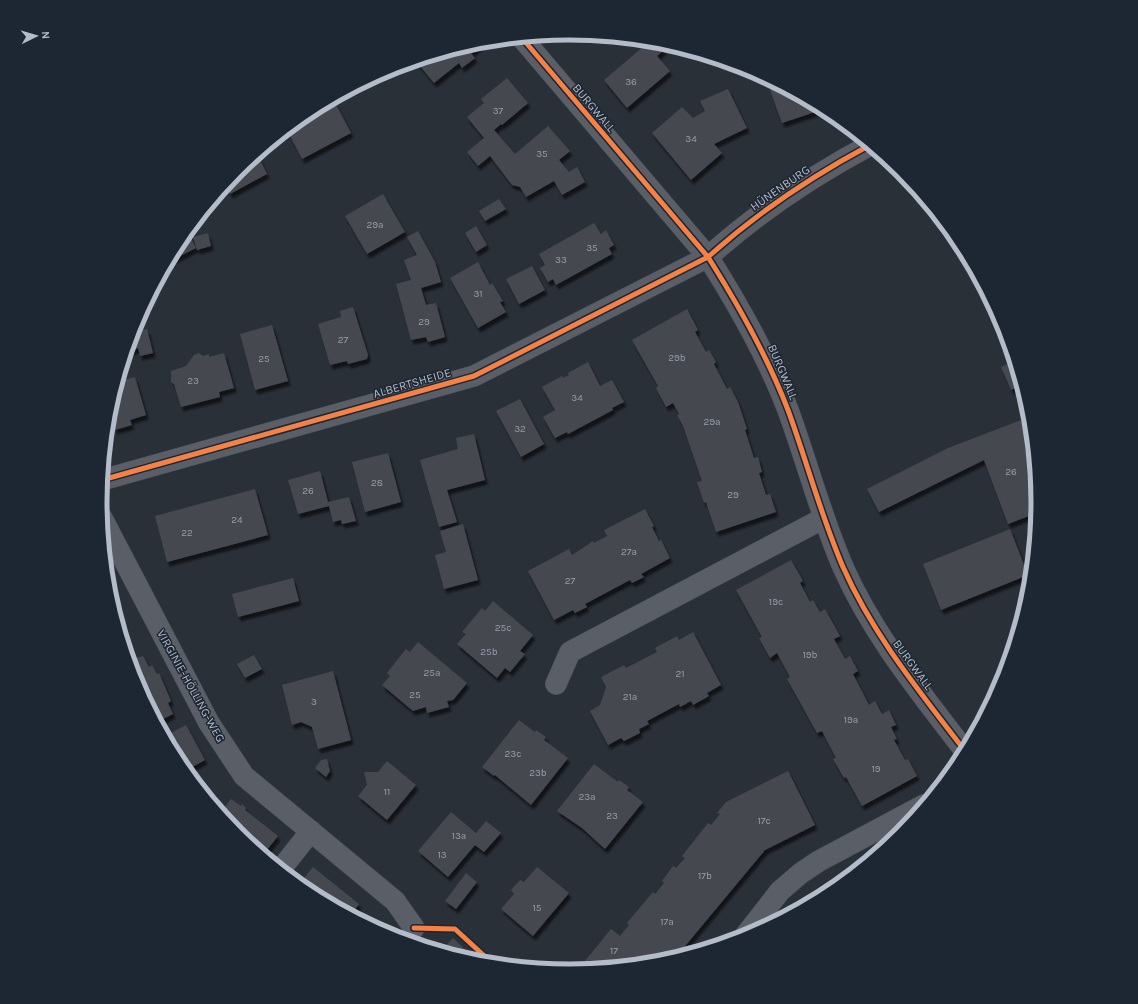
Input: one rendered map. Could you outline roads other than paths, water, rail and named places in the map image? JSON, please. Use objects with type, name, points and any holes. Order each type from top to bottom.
[{"type":"street","name":"BURGWALL","points":[[526,42],[708,257],[732,295],[761,346],[788,409],[824,518],[843,567],[868,616],[892,655],[961,746]]},
{"type":"street","name":"HÜNENBURG","points":[[708,257],[740,228],[824,170],[865,148]]},
{"type":"street","name":"ALBERTSHEIDE","points":[[108,478],[474,376],[708,257]]},
{"type":"street","points":[[556,684],[570,652],[824,518]]},
{"type":"street","name":"VIRGINIE-HÖLLING-WEG","points":[[108,529],[209,723],[244,776],[395,901],[414,928]]},
{"type":"street","points":[[753,926],[780,891],[801,873],[826,857],[912,811]]},
{"type":"street","points":[[284,865],[311,831]]}]
